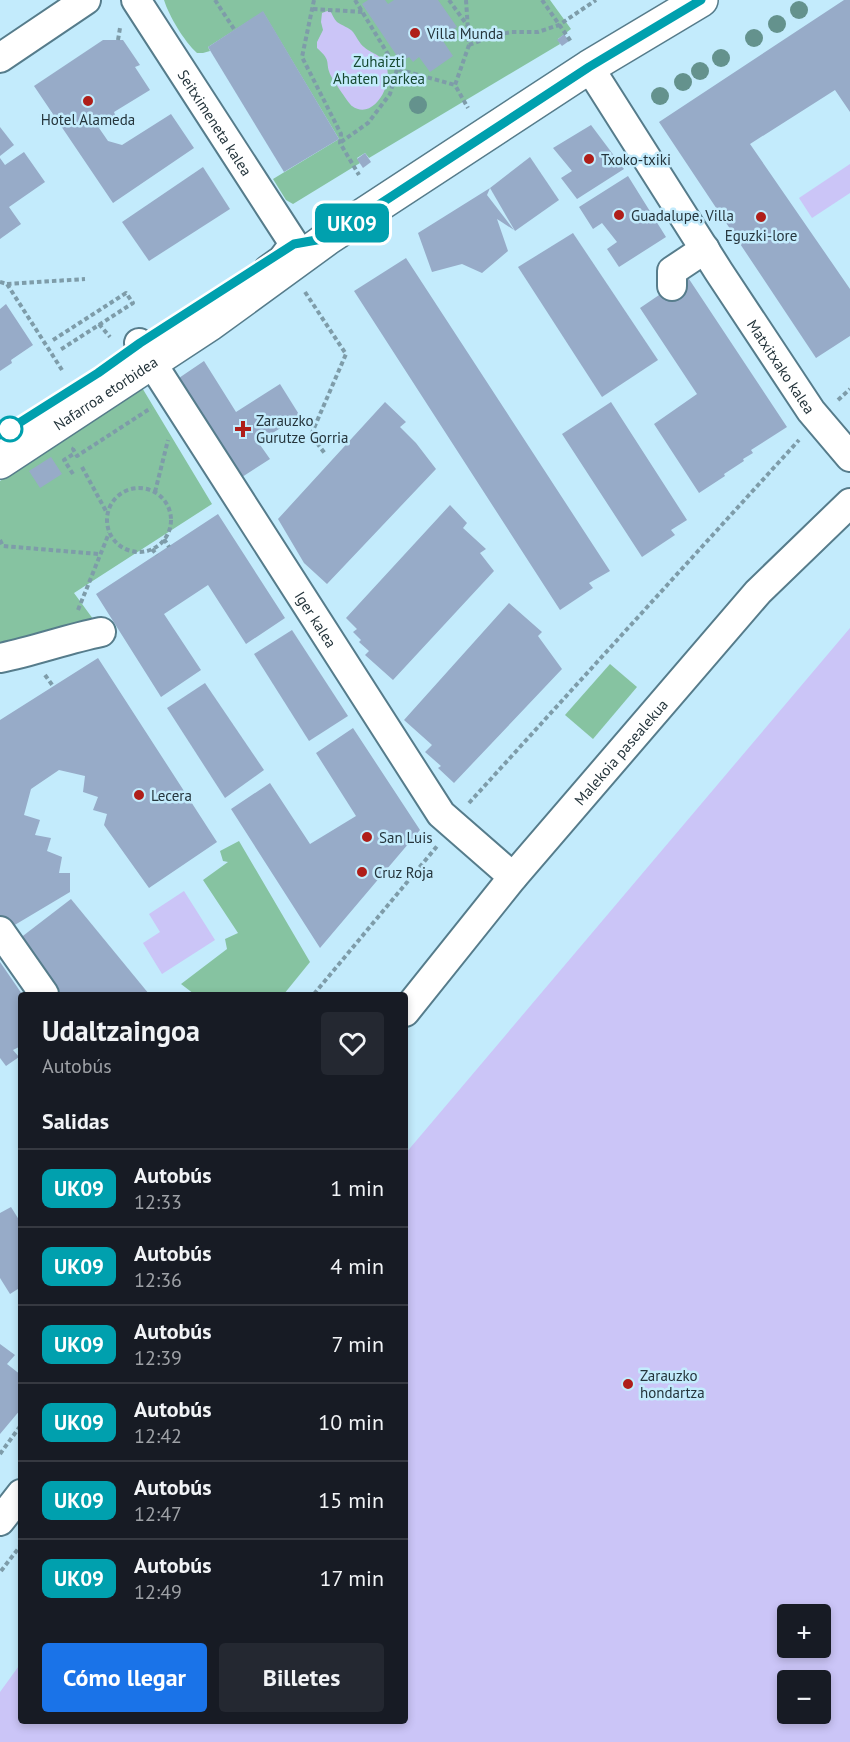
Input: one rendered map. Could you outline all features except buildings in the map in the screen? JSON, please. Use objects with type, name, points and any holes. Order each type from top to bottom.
[{"type":"highway","name":"Nafarroa etorbidea","points":[[0,462],[134,348],[210,324],[580,55],[701,0]]},
{"type":"highway","name":"Nafarroa etorbidea","points":[[0,435],[294,244],[328,238]]},
{"type":"street","points":[[0,58],[86,0]]},
{"type":"street","name":"Seitximeneta kalea","points":[[136,0],[294,244]]},
{"type":"street","name":"Matxitxako kalea","points":[[580,55],[811,411],[850,457]]},
{"type":"street","name":"Nafarroa etorbidea","points":[[210,324],[223,302],[282,260],[294,244]]},
{"type":"street","points":[[672,286],[672,271],[712,261]]},
{"type":"street","name":"Iger kalea","points":[[134,348],[175,400],[441,814],[513,877]]},
{"type":"street","name":"Malekoia pasealekua","points":[[408,1008],[513,877],[758,592],[850,503]]},
{"type":"street","points":[[0,657],[101,632]]},
{"type":"street","points":[[0,930],[43,992]]},
{"type":"path","points":[[215,0],[234,29]]},
{"type":"path","points":[[314,0],[302,57],[341,134],[340,143],[358,175]]},
{"type":"path","points":[[355,0],[397,69],[455,85],[468,108]]},
{"type":"path","points":[[449,0],[468,25]]},
{"type":"path","points":[[455,85],[469,45],[466,0]]},
{"type":"path","points":[[542,0],[580,55]]},
{"type":"path","points":[[469,45],[492,36],[511,32],[538,32],[559,25],[596,0]]},
{"type":"path","points":[[313,9],[363,12]]},
{"type":"path","points":[[340,143],[368,123],[390,94],[397,69]]},
{"type":"path","points":[[0,282],[7,284],[85,279]]},
{"type":"path","points":[[7,284],[62,370]]},
{"type":"path","points":[[305,291],[346,354],[311,435],[326,454]]},
{"type":"path","points":[[54,340],[126,293],[133,303],[60,350]]},
{"type":"path","points":[[99,324],[134,348]]},
{"type":"path","points":[[839,399],[850,389]]},
{"type":"path","points":[[75,453],[77,456],[175,400]]},
{"type":"path","points":[[155,492],[175,400]]},
{"type":"path","points":[[471,800],[799,440]]},
{"type":"path","points":[[75,453],[73,449],[81,443]]},
{"type":"path","points":[[73,474],[64,460],[75,453]]},
{"type":"path","points":[[82,467],[107,513]]},
{"type":"path","points":[[135,487],[155,492],[163,498],[169,508],[171,519],[164,539],[152,549],[142,552],[123,548],[109,533],[106,523],[110,503],[125,490],[135,487]]},
{"type":"path","points":[[76,613],[109,533]]},
{"type":"path","points":[[164,539],[169,547]]},
{"type":"path","points":[[0,540],[3,546],[99,554]]},
{"type":"path","points":[[152,549],[157,555]]},
{"type":"path","points":[[316,992],[436,847]]},
{"type":"path","points":[[0,1454],[18,1429]]},
{"type":"path","points":[[2,1571],[18,1549]]},
{"type":"green space","name":"Zuhaizti Ahaten parkea","points":[[164,0],[550,0],[571,29],[558,39],[560,44],[369,158],[365,153],[357,158],[360,163],[293,204],[286,200],[273,179],[339,139],[263,12],[208,47],[210,51],[197,53],[178,28]]},
{"type":"green space","points":[[141,386],[212,504],[74,593],[96,623],[0,646],[0,481]]},
{"type":"green space","points":[[610,664],[637,687],[593,739],[565,715]]},
{"type":"green space","points":[[239,841],[310,962],[286,992],[191,992],[181,984],[227,949],[225,939],[238,933],[203,880],[228,862],[223,861],[220,851]]},
{"type":"shaded area","points":[[330,10],[337,22],[351,30],[366,49],[383,60],[387,68],[388,77],[382,96],[369,108],[361,110],[350,104],[331,76],[327,59],[317,48],[317,42],[323,30],[322,13]]},
{"type":"shaded area","points":[[850,164],[850,193],[812,218],[799,198]]},
{"type":"shaded area","name":"Zarauzko hondartza","points":[[850,628],[850,1742],[0,1742],[0,1692],[18,1667],[18,1724],[408,1724],[408,1150]]},
{"type":"shaded area","points":[[184,891],[215,940],[162,974],[143,943],[160,932],[149,914]]},
{"type":"bus line","name":"UK09","points":[[0,435],[294,244],[328,238],[589,67],[701,0]]},
{"type":"place","name":"Villa Munda","points":[[415,33]]},
{"type":"place","name":"Hotel Alameda","points":[[88,101]]},
{"type":"place","name":"Txoko-txiki","points":[[589,159]]},
{"type":"place","name":"Guadalupe, Villa","points":[[619,215]]},
{"type":"place","name":"Eguzki-lore","points":[[761,217]]},
{"type":"place","name":"Zarauzko Gurutze Gorria","points":[[243,429]]},
{"type":"place","name":"Lecera","points":[[139,795]]},
{"type":"place","name":"San Luis","points":[[367,837]]},
{"type":"place","name":"Cruz Roja","points":[[362,872]]},
{"type":"place","name":"Zarauzko hondartza","points":[[628,1384]]}]
